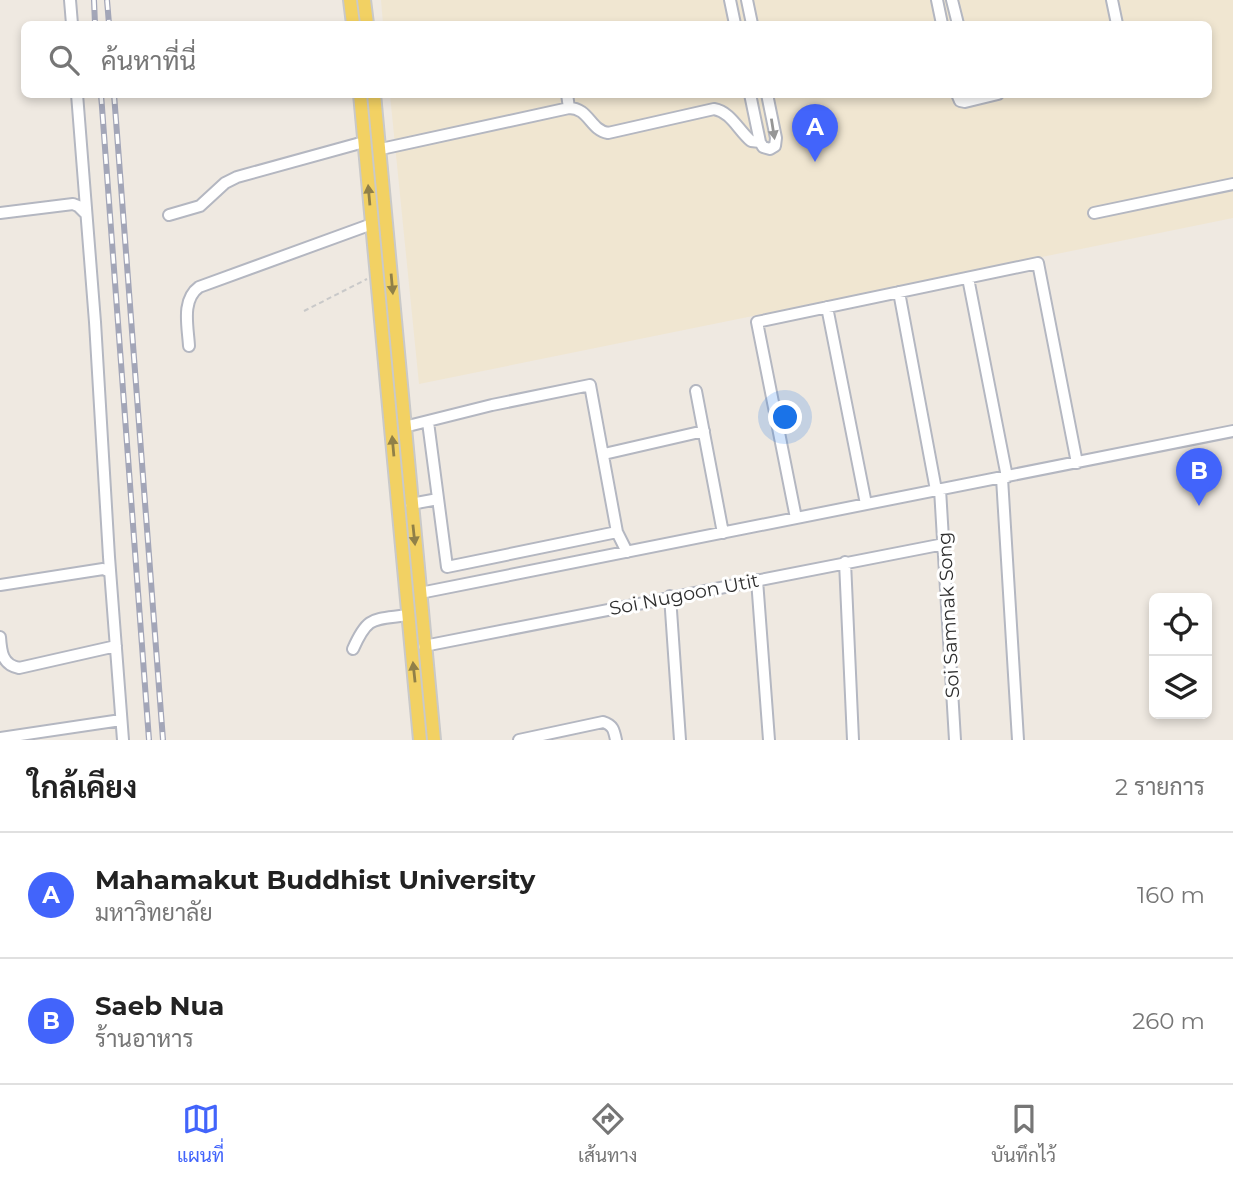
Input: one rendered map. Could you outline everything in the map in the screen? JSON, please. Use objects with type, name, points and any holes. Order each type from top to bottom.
[{"type":"main road","points":[[351,0],[353,21]]},
{"type":"main road","points":[[364,0],[367,21]]},
{"type":"main road","points":[[360,98],[413,594],[424,646],[434,740]]},
{"type":"main road","points":[[375,98],[411,504],[413,594],[408,615],[420,740]]},
{"type":"street","points":[[70,0],[72,21]]},
{"type":"street","points":[[730,0],[734,21]]},
{"type":"street","points":[[747,0],[751,21]]},
{"type":"street","points":[[937,0],[941,21]]},
{"type":"street","points":[[952,0],[957,21]]},
{"type":"street","points":[[1112,0],[1116,21]]},
{"type":"street","points":[[77,98],[123,740]]},
{"type":"street","points":[[567,98],[569,108]]},
{"type":"street","points":[[751,98],[760,142],[763,147],[770,149],[775,146],[776,138],[768,98]]},
{"type":"street","points":[[381,149],[569,108],[578,108],[597,129],[608,133],[714,109],[729,115],[751,141],[760,142]]},
{"type":"street","points":[[169,215],[200,206],[225,183],[237,177],[365,142]]},
{"type":"street","points":[[1094,213],[1233,184]]},
{"type":"street","points":[[0,213],[73,204],[86,214]]},
{"type":"street","points":[[189,346],[189,298],[199,287],[372,224]]},
{"type":"street","points":[[796,518],[757,322],[1038,263],[1077,463]]},
{"type":"street","points":[[968,278],[1004,477],[1018,740]]},
{"type":"street","name":"Soi Samnak Song","points":[[899,292],[938,490],[944,544],[954,740]]},
{"type":"street","points":[[827,307],[866,504]]},
{"type":"street","points":[[404,427],[590,385],[617,532],[627,552]]},
{"type":"street","points":[[696,391],[723,533]]},
{"type":"street","points":[[428,422],[447,567],[617,532]]},
{"type":"street","points":[[604,454],[704,431]]},
{"type":"street","points":[[413,594],[1233,431]]},
{"type":"street","points":[[411,504],[438,499]]},
{"type":"street","name":"Soi Nugoon Utit","points":[[424,646],[944,544]]},
{"type":"street","points":[[492,558],[496,578]]},
{"type":"street","points":[[845,562],[853,740]]},
{"type":"street","points":[[0,585],[103,569],[110,572]]},
{"type":"street","points":[[757,580],[769,740]]},
{"type":"street","points":[[670,596],[680,740]]},
{"type":"street","points":[[352,649],[362,628],[368,622],[408,615]]},
{"type":"street","points":[[0,637],[2,653],[10,665],[19,668],[116,646]]},
{"type":"street","points":[[0,674],[10,665]]},
{"type":"street","points":[[0,738],[121,720]]},
{"type":"street","points":[[519,740],[603,722],[610,724],[616,740]]},
{"type":"path","points":[[304,311],[377,274]]},
{"type":"shaded area","points":[[381,0],[1233,0],[1233,218],[419,384],[390,98],[1212,98],[1212,21],[383,21]]},
{"type":"railway","points":[[94,0],[95,21]]},
{"type":"railway","points":[[107,0],[109,21]]},
{"type":"railway","points":[[101,98],[149,740]]},
{"type":"railway","points":[[114,98],[163,740]]},
{"type":"place","name":"Mahamakut Buddhist University","points":[[815,162]]},
{"type":"place","name":"Saeb Nua","points":[[1199,506]]}]
